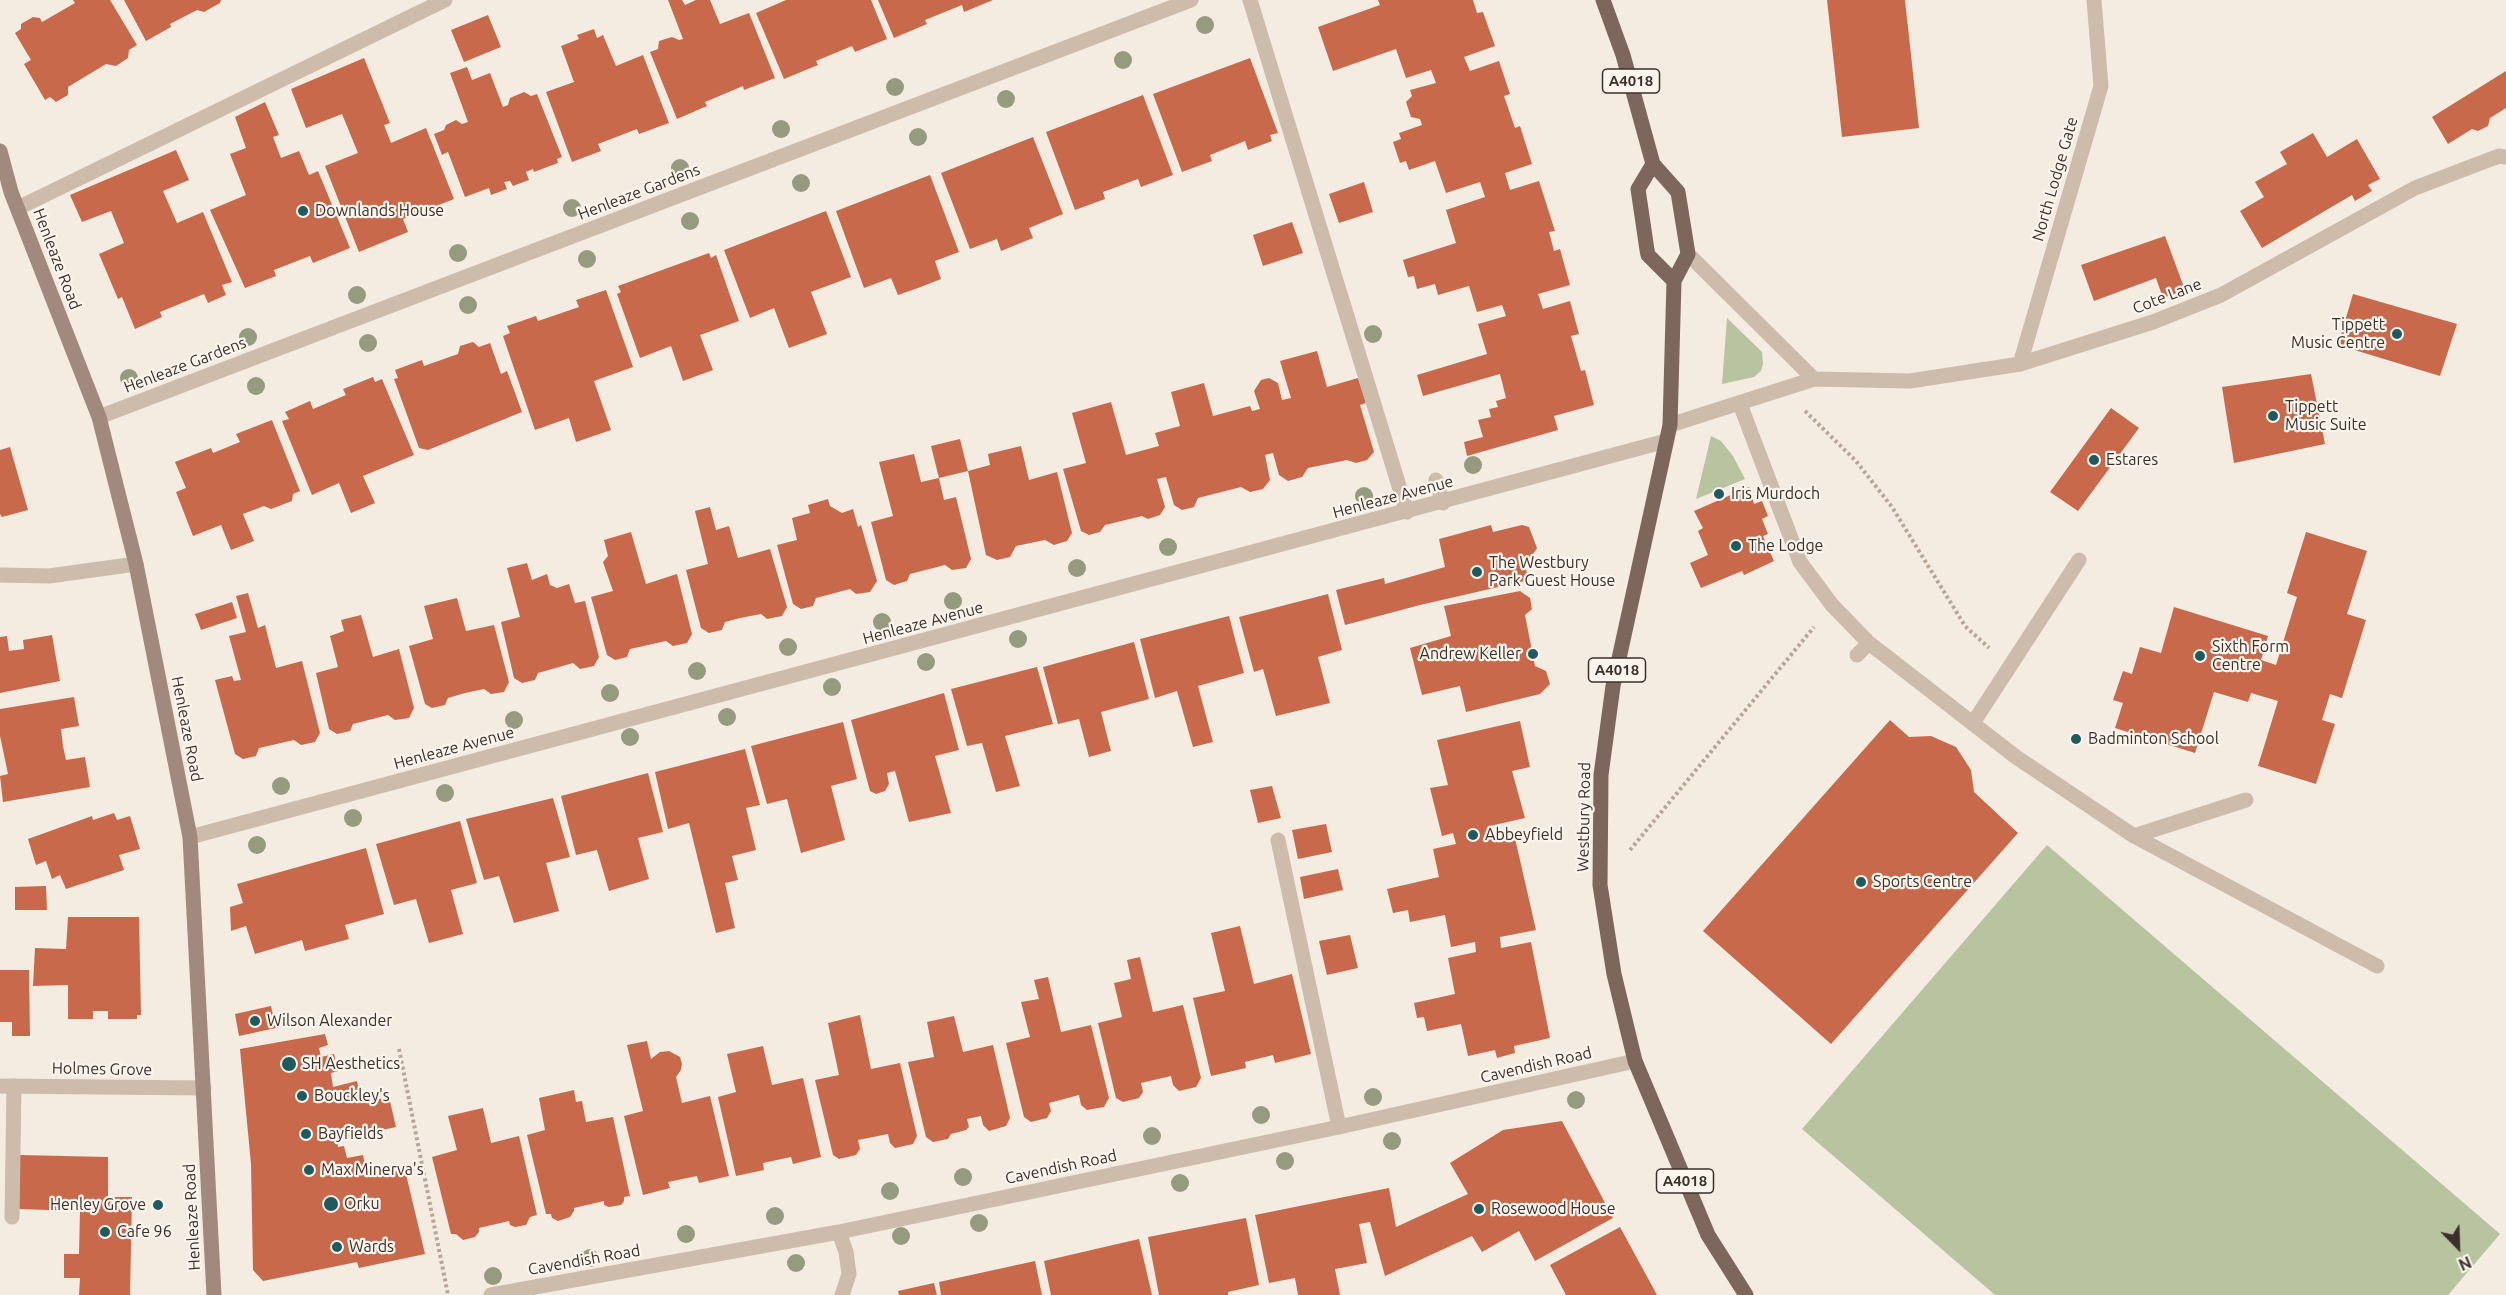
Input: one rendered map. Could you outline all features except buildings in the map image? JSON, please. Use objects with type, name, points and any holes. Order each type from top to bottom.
[{"type":"main road","name":"A4018","points":[[1603,0],[1623,55],[1653,164],[1678,192],[1688,254]]},
{"type":"main road","name":"Henleaze Road","points":[[0,151],[11,192],[99,417],[136,564],[189,837],[214,1295]]},
{"type":"main road","points":[[1653,164],[1638,189],[1647,250],[1648,255],[1674,281]]},
{"type":"main road","name":"Henleaze Road","points":[[0,176],[11,192]]},
{"type":"main road","name":"Westbury Road","points":[[1688,254],[1674,281],[1670,425],[1612,698],[1601,775],[1600,885],[1614,975],[1635,1061],[1708,1235],[1746,1295]]},
{"type":"street","points":[[18,208],[445,0]]},
{"type":"street","name":"Henleaze Gardens","points":[[99,417],[1191,0]]},
{"type":"street","points":[[1250,0],[1407,512]]},
{"type":"street","name":"North Lodge Gate","points":[[2020,364],[2101,86],[2094,0]]},
{"type":"street","name":"Cote Lane","points":[[1670,425],[1814,379],[1910,381],[2020,364],[2152,322],[2221,295],[2415,188],[2504,154]]},
{"type":"street","points":[[1688,254],[1814,379]]},
{"type":"street","points":[[1740,404],[1800,562],[1832,605],[1869,644],[2016,757],[2134,836],[2378,966]]},
{"type":"street","name":"Henleaze Avenue","points":[[189,837],[1443,503],[1666,441]]},
{"type":"street","points":[[1437,480],[1443,503]]},
{"type":"street","points":[[1973,723],[2079,560]]},
{"type":"street","points":[[0,576],[49,576],[136,564]]},
{"type":"street","points":[[1857,655],[1869,644]]},
{"type":"street","points":[[2134,836],[2246,800]]},
{"type":"street","points":[[1278,840],[1340,1127]]},
{"type":"street","name":"Cavendish Road","points":[[492,1295],[839,1232],[1340,1127],[1635,1061]]},
{"type":"street","points":[[7,1086],[12,1217]]},
{"type":"street","name":"Holmes Grove","points":[[7,1086],[204,1088]]},
{"type":"street","points":[[839,1232],[846,1252],[849,1274],[842,1295]]},
{"type":"path","points":[[1800,406],[1857,461],[1892,507],[1965,626],[2010,666]]},
{"type":"path","points":[[1600,885],[1832,605]]},
{"type":"path","points":[[399,1049],[448,1295]]},
{"type":"green space","points":[[1727,318],[1762,352],[1763,364],[1761,371],[1754,377],[1722,384]]},
{"type":"green space","points":[[1711,436],[1721,441],[1733,456],[1745,479],[1696,499]]},
{"type":"green space","points":[[2047,845],[2500,1234],[2448,1295],[1995,1295],[1802,1129]]},
{"type":"place","name":"Downlands House","points":[[303,211]]},
{"type":"place","name":"Tippett Music Centre","points":[[2397,334]]},
{"type":"place","name":"Tippett Music Suite","points":[[2273,416]]},
{"type":"place","name":"Estares","points":[[2094,460]]},
{"type":"place","name":"Iris Murdoch","points":[[1719,494]]},
{"type":"place","name":"The Lodge","points":[[1736,546]]},
{"type":"place","name":"The Westbury Park Guest House","points":[[1477,572]]},
{"type":"place","name":"Andrew Keller","points":[[1533,654]]},
{"type":"place","name":"Sixth Form Centre","points":[[2200,656]]},
{"type":"place","name":"Badminton School","points":[[2076,739]]},
{"type":"place","name":"Abbeyfield","points":[[1473,835]]},
{"type":"place","name":"Sports Centre","points":[[1861,882]]},
{"type":"place","name":"Wilson Alexander","points":[[255,1021]]},
{"type":"place","name":"SH Aesthetics","points":[[289,1064]]},
{"type":"place","name":"Bouckley's","points":[[302,1096]]},
{"type":"place","name":"Bayfields","points":[[306,1134]]},
{"type":"place","name":"Max Minerva's","points":[[309,1170]]},
{"type":"place","name":"Orku","points":[[331,1204]]},
{"type":"place","name":"Henley Grove","points":[[158,1205]]},
{"type":"place","name":"Rosewood House","points":[[1479,1209]]},
{"type":"place","name":"Cafe 96","points":[[105,1232]]},
{"type":"place","name":"Wards","points":[[337,1247]]}]
